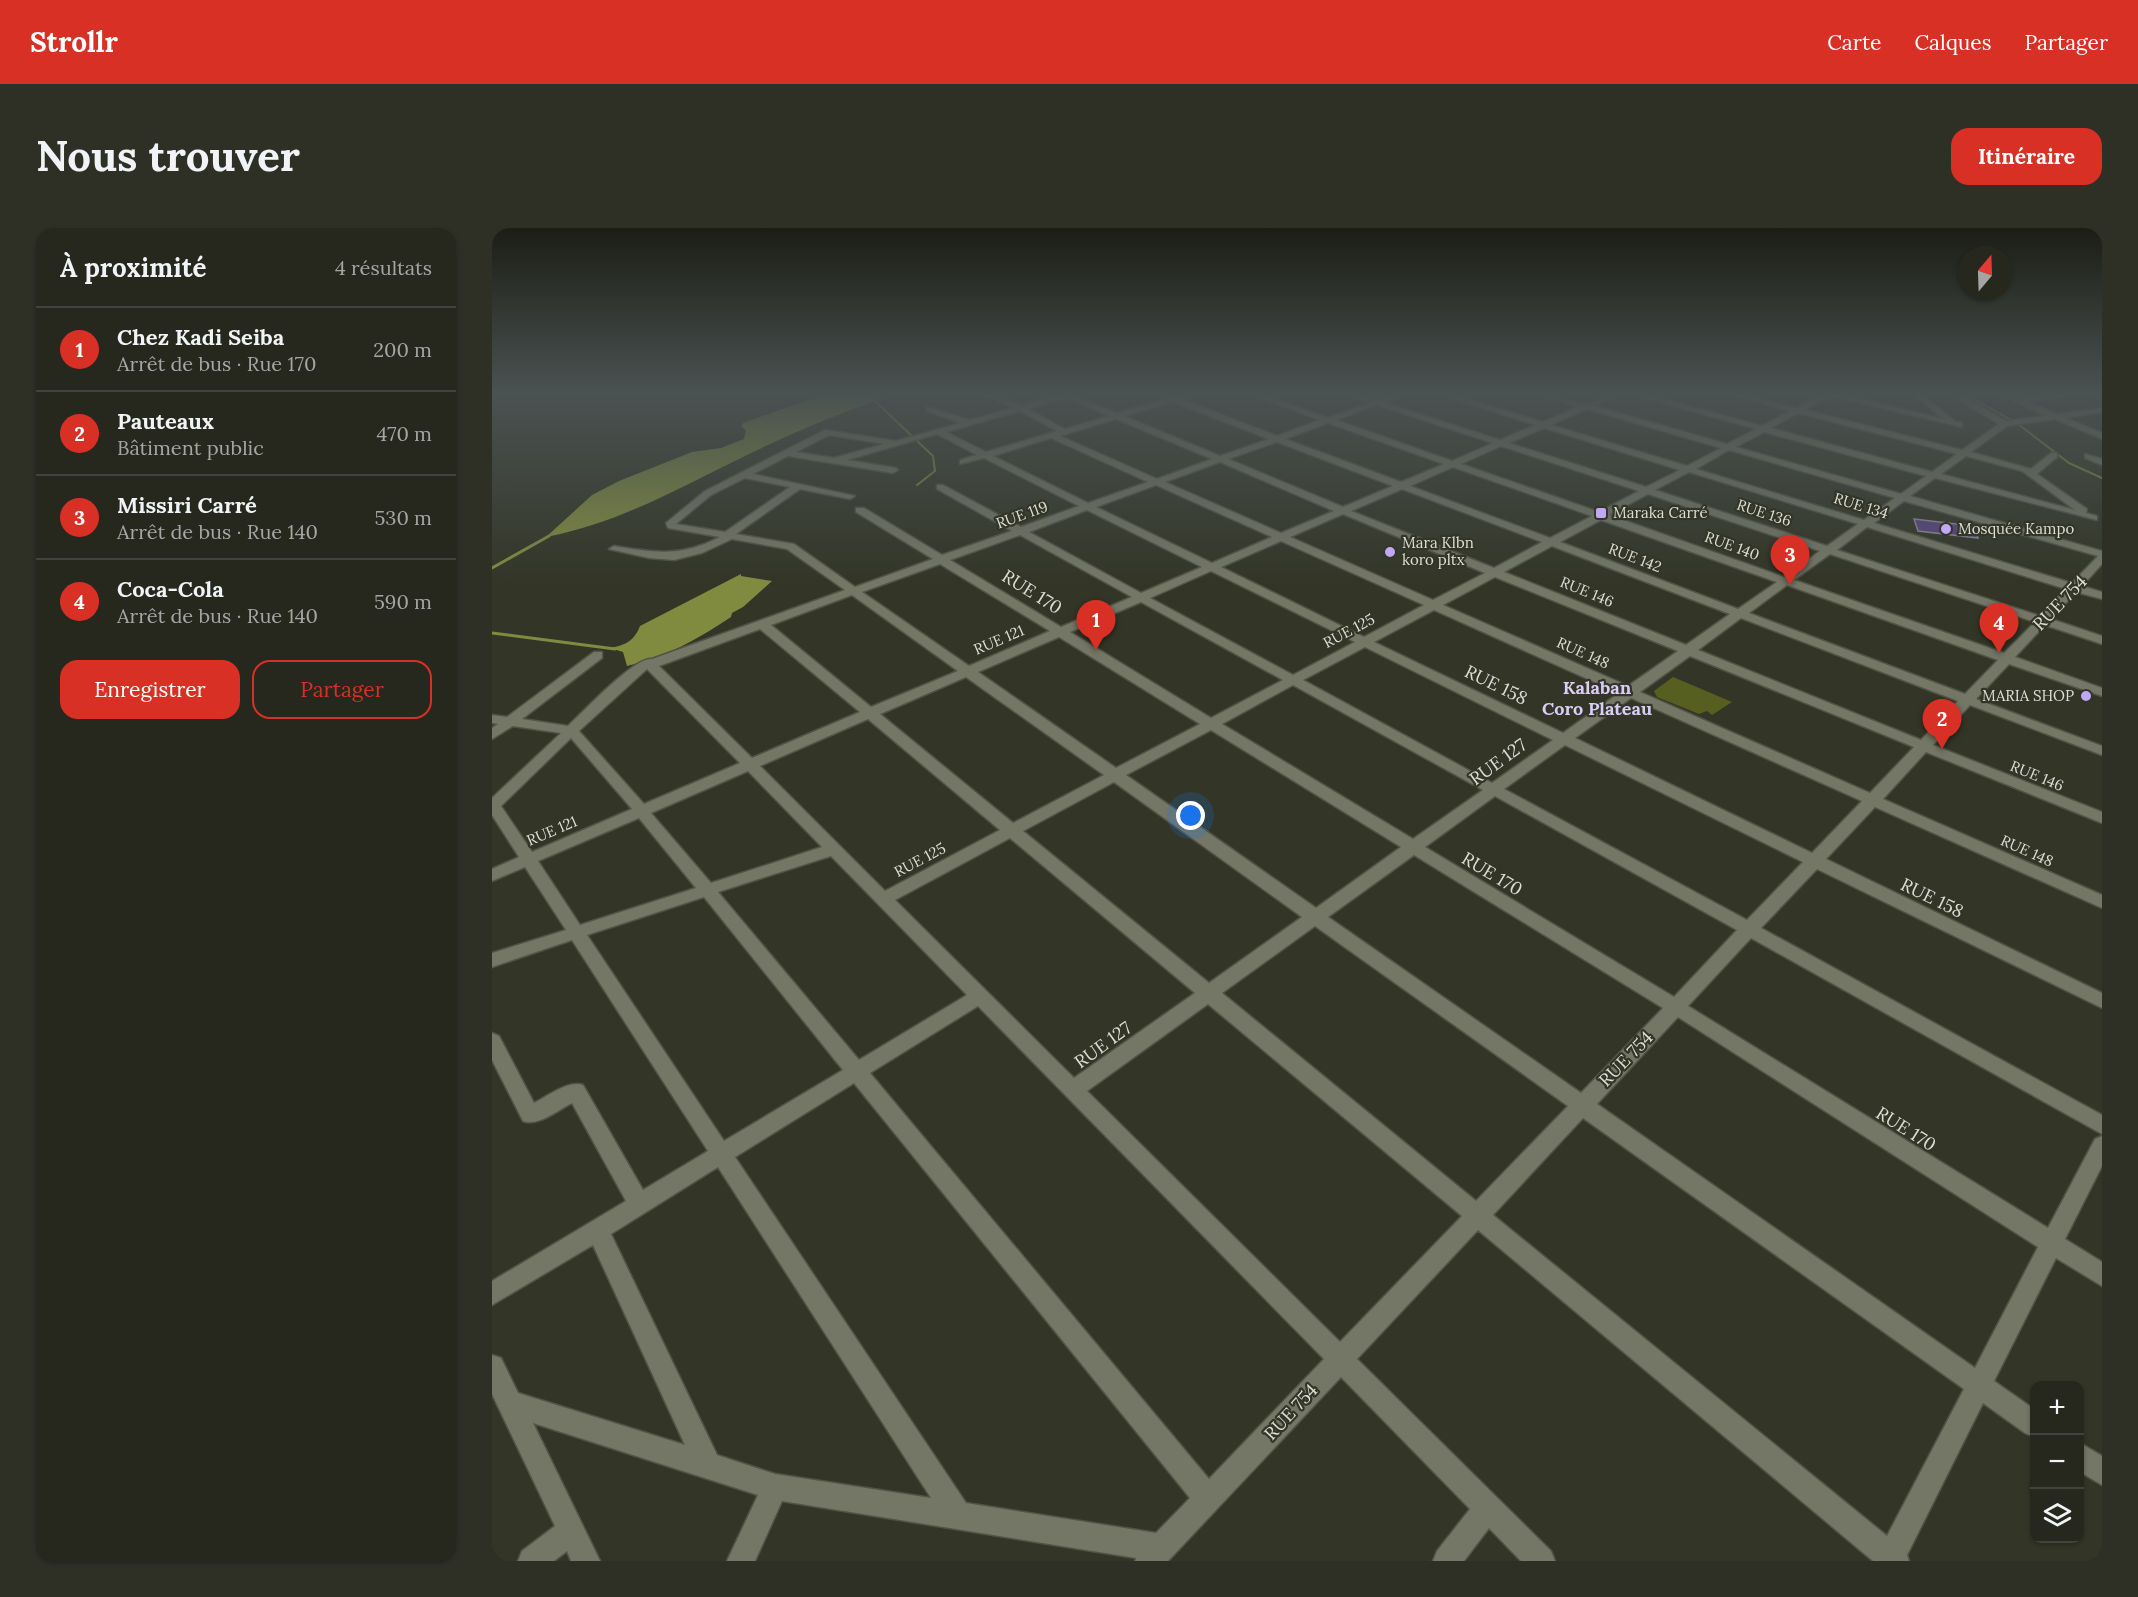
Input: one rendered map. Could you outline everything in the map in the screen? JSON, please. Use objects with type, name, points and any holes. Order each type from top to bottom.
[{"type":"street","points":[[780,455],[741,474],[700,498],[671,523],[672,526],[790,546],[2030,1421]]},
{"type":"street","points":[[800,455],[893,470]]},
{"type":"street","points":[[833,460],[850,455]]},
{"type":"street","points":[[963,462],[984,455]]},
{"type":"street","name":"RUE 158","points":[[985,455],[2102,1001]]},
{"type":"street","name":"RUE 148","points":[[1103,455],[1158,482],[2102,902]]},
{"type":"street","name":"RUE 146","points":[[1213,455],[1343,511],[1497,571],[2102,818]]},
{"type":"street","name":"RUE 119","points":[[493,806],[622,682],[650,663],[1232,455]]},
{"type":"street","name":"RUE 142","points":[[1323,455],[2102,751]]},
{"type":"street","name":"RUE 140","points":[[1427,455],[2102,692]]},
{"type":"street","name":"RUE 121","points":[[492,875],[1473,455]]},
{"type":"street","name":"RUE 136","points":[[1539,455],[2102,640]]},
{"type":"street","name":"RUE 134","points":[[1644,455],[2102,596]]},
{"type":"street","name":"RUE 125","points":[[884,899],[1715,455]]},
{"type":"street","points":[[1754,455],[2102,556]]},
{"type":"street","points":[[1859,455],[2097,521]]},
{"type":"street","name":"RUE 127","points":[[1073,1090],[1959,455]]},
{"type":"street","points":[[1971,455],[2025,469],[2097,521]]},
{"type":"street","points":[[2094,455],[2088,456],[2102,462]]},
{"type":"street","points":[[2031,474],[2054,456]]},
{"type":"street","points":[[741,474],[850,496]]},
{"type":"street","points":[[614,549],[668,558],[692,554],[729,536],[798,486]]},
{"type":"street","points":[[940,487],[1492,790],[1751,928],[2102,1125]]},
{"type":"street","name":"RUE 170","points":[[860,510],[1209,725],[1676,1007],[2102,1275]]},
{"type":"street","name":"RUE 754","points":[[1156,1555],[2102,556]]},
{"type":"street","points":[[762,624],[1892,1560],[2102,1145]]},
{"type":"street","points":[[492,735],[598,655]]},
{"type":"street","points":[[650,663],[1541,1561]]},
{"type":"street","points":[[492,719],[571,730],[642,811],[1208,1499]]},
{"type":"street","points":[[493,806],[958,1516]]},
{"type":"street","points":[[492,960],[834,849]]},
{"type":"street","points":[[492,1294],[980,996]]},
{"type":"street","points":[[492,1041],[530,1115],[576,1090],[639,1204]]},
{"type":"street","points":[[597,1229],[708,1466]]},
{"type":"street","points":[[492,1367],[503,1402],[586,1561]]},
{"type":"street","points":[[503,1402],[775,1487],[958,1516],[1156,1555]]},
{"type":"street","points":[[2084,1459],[2102,1472]]},
{"type":"street","points":[[741,1561],[775,1487]]},
{"type":"street","points":[[1448,1561],[1488,1508]]},
{"type":"street","points":[[532,1561],[571,1530]]},
{"type":"shaded area","points":[[684,455],[747,455],[624,514],[573,531],[546,537],[592,495],[619,481]]},
{"type":"shaded area","points":[[741,574],[741,576],[772,581],[743,607],[732,613],[731,617],[694,640],[655,658],[627,666],[623,652],[610,648],[629,642],[640,626]]},
{"type":"shaded area","points":[[1673,677],[1732,702],[1712,715],[1707,711],[1699,714],[1657,697],[1654,691]]},
{"type":"building","name":"Mosquée Kampo","points":[[1914,519],[1973,526],[1978,538],[1918,531]]},
{"type":"waterway","points":[[917,485],[935,471],[932,455]]},
{"type":"waterway","points":[[2059,455],[2069,463],[2102,478]]},
{"type":"waterway","points":[[492,568],[549,536]]},
{"type":"waterway","points":[[492,633],[615,649]]},
{"type":"place","name":"Maraka Carré","points":[[1601,513]]},
{"type":"place","name":"Mosquée Kampo","points":[[1946,529]]},
{"type":"place","name":"Mara Klbn koro pltx","points":[[1390,552]]},
{"type":"place","name":"Missiri Carré","points":[[1790,585]]},
{"type":"place","name":"Chez Kadi Seiba","points":[[1096,650]]},
{"type":"place","name":"Coca-Cola","points":[[1999,653]]},
{"type":"place","name":"MARIA SHOP","points":[[2086,696]]},
{"type":"place","name":"Pauteaux","points":[[1942,749]]},
{"type":"district","name":"Kalaban Coro Plateau","points":[[1597,698]]}]
